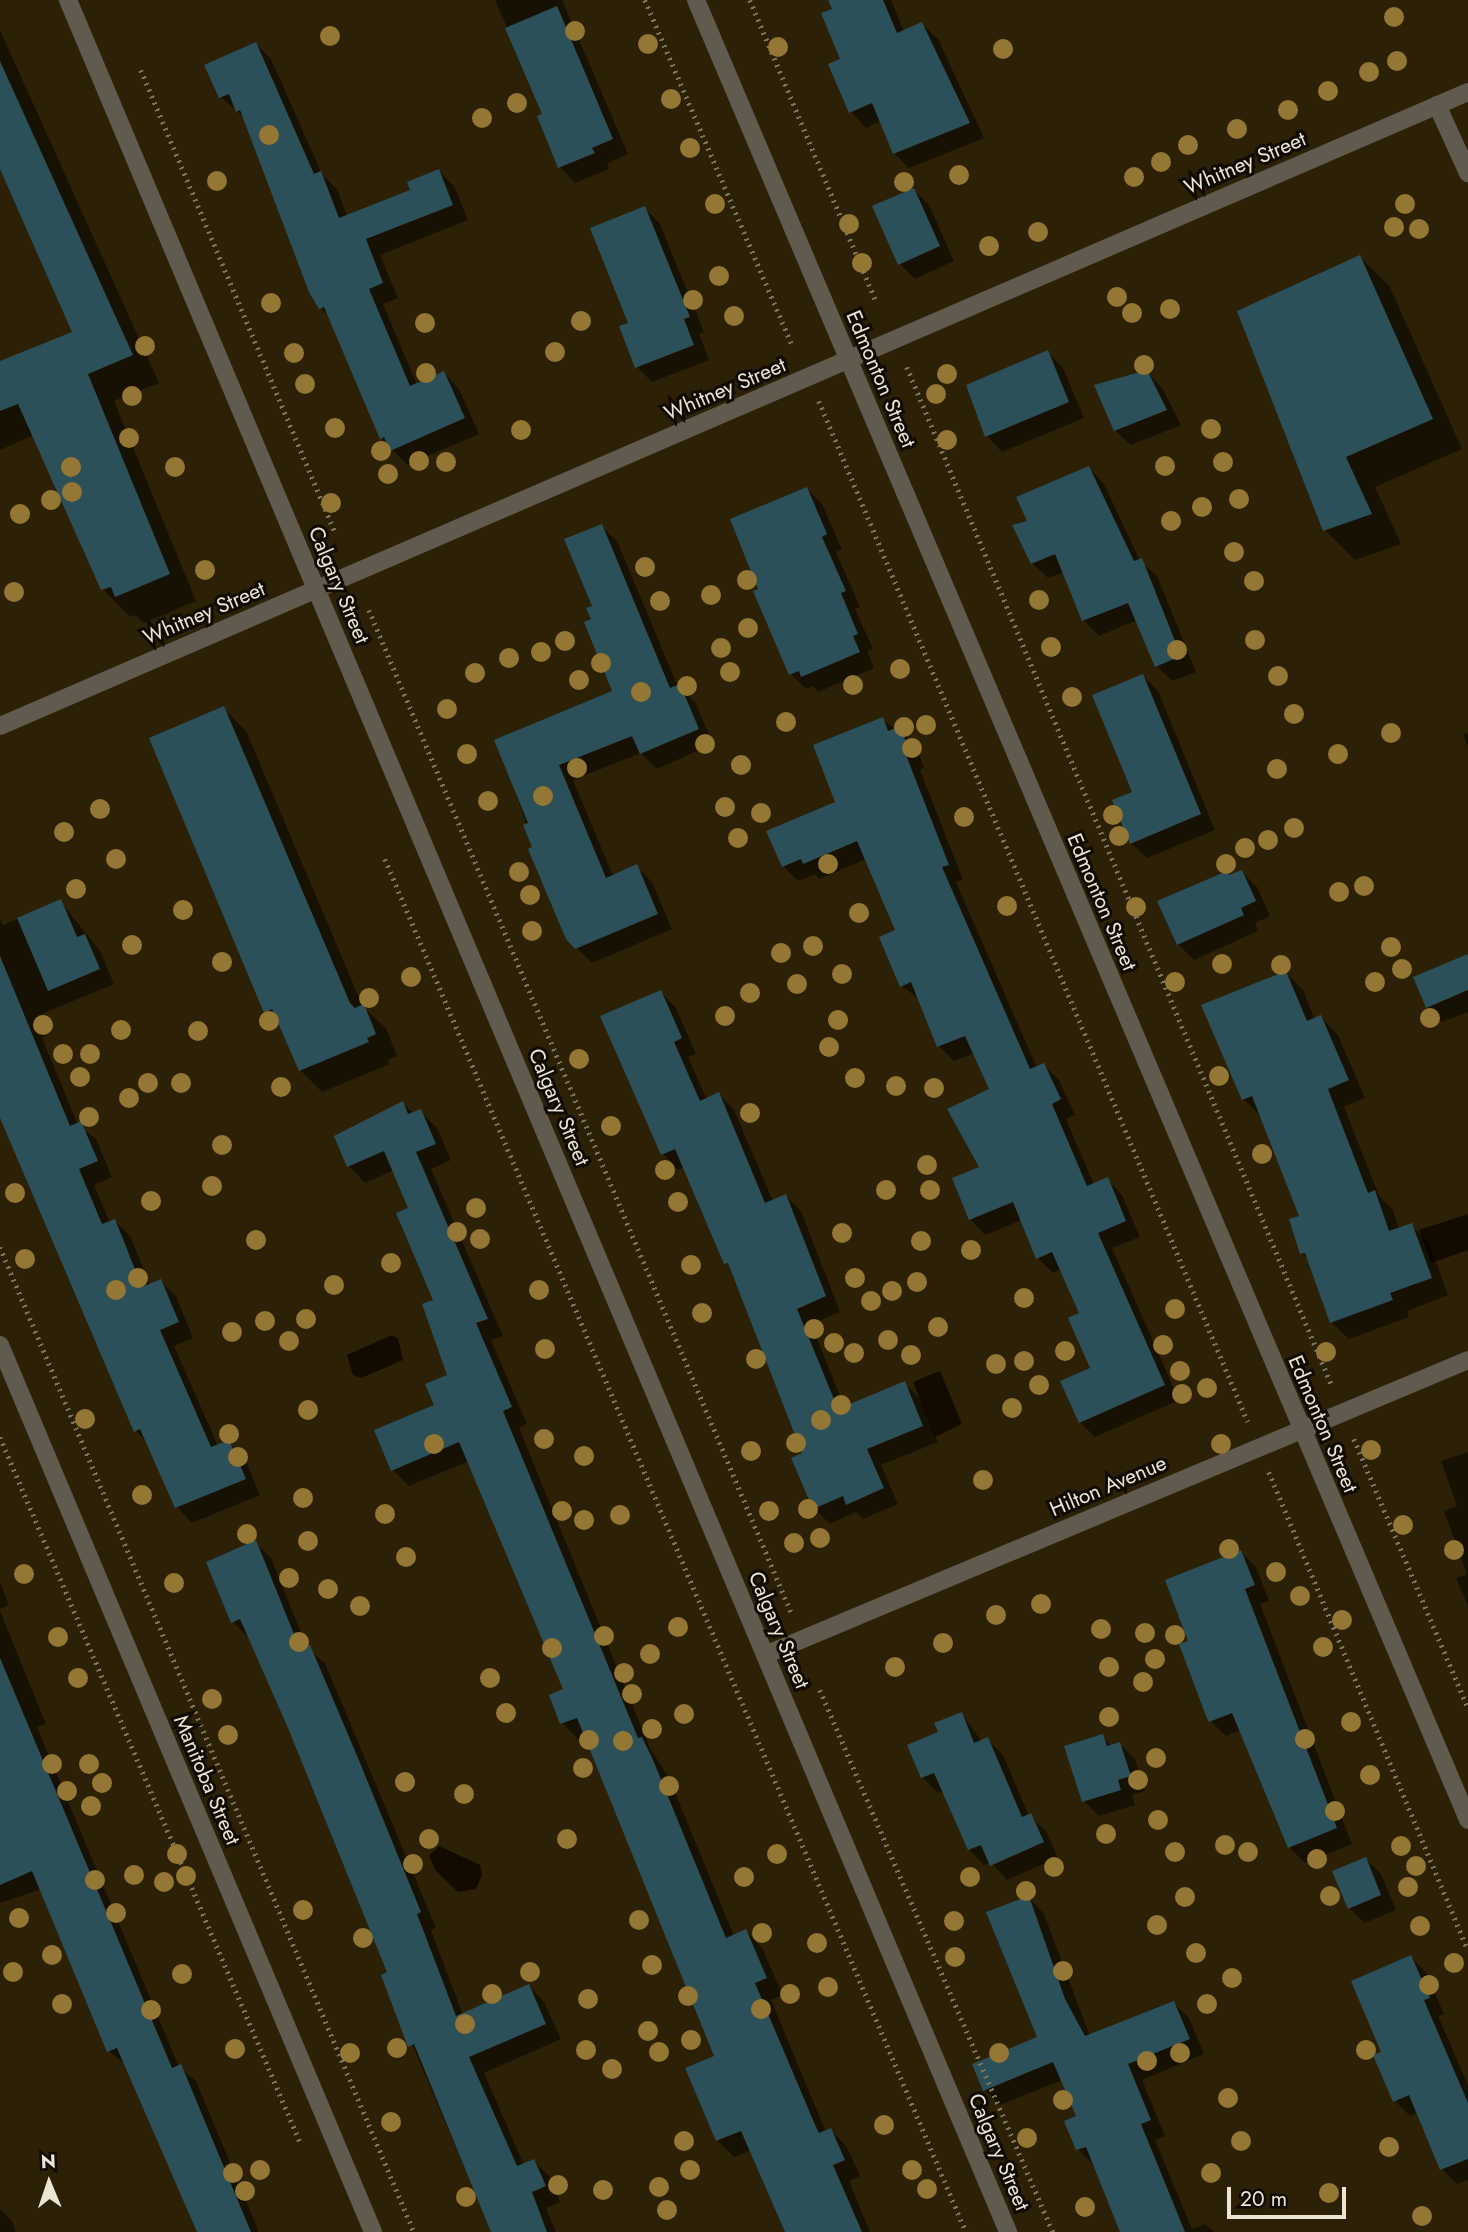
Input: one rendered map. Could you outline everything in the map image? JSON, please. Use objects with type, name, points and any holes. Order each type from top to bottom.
[{"type":"street","name":"Calgary Street","points":[[68,0],[1008,2232]]},
{"type":"street","name":"Edmonton Street","points":[[696,0],[1468,1820]]},
{"type":"street","name":"Whitney Street","points":[[0,726],[1468,92]]},
{"type":"street","points":[[1437,104],[1468,173]]},
{"type":"street","name":"Manitoba Street","points":[[0,1345],[373,2232]]},
{"type":"street","name":"Hilton Avenue","points":[[765,1655],[1468,1360]]},
{"type":"path","points":[[645,0],[793,347]]},
{"type":"path","points":[[750,0],[876,301]]},
{"type":"path","points":[[141,70],[335,532]]},
{"type":"path","points":[[905,362],[1468,1707]]},
{"type":"path","points":[[817,397],[1468,1950]]},
{"type":"path","points":[[369,610],[791,1612]]},
{"type":"path","points":[[385,859],[966,2232]]},
{"type":"path","points":[[0,1247],[414,2232]]},
{"type":"path","points":[[0,1437],[306,2155]]},
{"type":"path","points":[[820,1690],[1053,2232]]},
{"type":"shaded area","points":[[1468,1214],[1468,1250],[1431,1263],[1419,1230]]},
{"type":"shaded area","points":[[392,1335],[398,1339],[403,1360],[361,1378],[353,1375],[347,1355]]},
{"type":"shaded area","points":[[940,1371],[962,1424],[935,1437],[913,1382]]},
{"type":"shaded area","points":[[439,1846],[480,1865],[482,1875],[476,1889],[458,1892],[436,1871],[429,1856]]},
{"type":"building","points":[[828,0],[883,0],[897,33],[922,22],[970,123],[893,154],[872,103],[849,113],[828,64],[840,59],[821,13],[832,9]]},
{"type":"building","points":[[557,6],[613,139],[592,148],[595,153],[558,168],[537,116],[542,114],[505,28]]},
{"type":"building","points":[[256,42],[314,174],[321,171],[339,218],[410,190],[407,182],[439,169],[453,205],[366,239],[383,283],[369,289],[410,386],[444,371],[465,418],[390,451],[384,437],[380,439],[324,307],[319,309],[309,292],[240,110],[236,112],[229,94],[219,98],[204,65]]},
{"type":"building","points":[[0,61],[133,355],[88,374],[170,574],[115,597],[111,587],[101,590],[18,404],[0,411],[0,361],[72,332],[0,169]]},
{"type":"building","points":[[914,188],[940,246],[898,265],[872,206]]},
{"type":"building","points":[[645,206],[690,317],[684,319],[694,345],[635,368],[619,326],[628,323],[590,228]]},
{"type":"building","points":[[1360,255],[1433,419],[1346,457],[1372,514],[1323,531],[1237,311]]},
{"type":"building","points":[[1048,350],[1069,402],[985,437],[966,385]]},
{"type":"building","points":[[1147,370],[1167,410],[1114,431],[1094,385]]},
{"type":"building","points":[[1089,466],[1134,561],[1142,558],[1181,656],[1155,667],[1128,603],[1082,621],[1055,554],[1031,564],[1012,525],[1027,521],[1016,497]]},
{"type":"building","points":[[807,487],[827,534],[822,537],[846,591],[841,593],[858,634],[853,636],[860,652],[801,677],[799,671],[789,675],[753,591],[758,589],[730,519]]},
{"type":"building","points":[[602,524],[670,688],[680,684],[699,729],[640,754],[632,736],[559,765],[606,878],[637,864],[658,914],[575,949],[566,939],[528,849],[532,847],[523,825],[528,823],[494,740],[612,691],[584,622],[591,619],[586,608],[592,606],[564,539]]},
{"type":"building","points":[[1143,674],[1201,814],[1130,844],[1112,800],[1132,792],[1092,695]]},
{"type":"building","points":[[224,706],[350,1003],[355,1008],[364,1004],[376,1034],[367,1038],[369,1042],[299,1071],[272,1009],[264,1013],[149,738]]},
{"type":"building","points":[[883,717],[888,731],[900,726],[910,752],[906,755],[949,865],[942,867],[1030,1069],[1044,1063],[1061,1099],[1052,1104],[1087,1186],[1108,1177],[1126,1221],[1098,1233],[1165,1385],[1079,1423],[1060,1381],[1090,1368],[1068,1318],[1079,1313],[1052,1252],[1036,1259],[1013,1202],[969,1220],[952,1178],[979,1167],[947,1109],[989,1089],[965,1036],[937,1047],[911,982],[900,987],[879,937],[895,930],[857,841],[803,864],[801,859],[782,867],[766,831],[835,802],[813,745]]},
{"type":"building","points":[[1242,870],[1256,901],[1241,908],[1244,915],[1177,945],[1157,901],[1227,871],[1229,875]]},
{"type":"building","points":[[61,899],[77,937],[85,934],[100,969],[48,991],[17,918]]},
{"type":"building","points":[[1468,954],[1468,990],[1426,1008],[1413,977]]},
{"type":"building","points":[[0,956],[70,1126],[81,1121],[98,1161],[79,1169],[102,1224],[115,1219],[142,1287],[161,1279],[179,1322],[160,1330],[211,1447],[229,1440],[246,1479],[175,1508],[140,1429],[134,1432],[0,1118]]},
{"type":"building","points":[[1286,971],[1307,1021],[1321,1015],[1349,1080],[1328,1089],[1368,1193],[1375,1190],[1389,1231],[1412,1223],[1432,1278],[1390,1293],[1393,1300],[1330,1323],[1305,1253],[1300,1254],[1289,1219],[1299,1216],[1252,1096],[1242,1100],[1201,1005]]},
{"type":"building","points":[[661,990],[682,1038],[674,1042],[700,1101],[719,1092],[765,1203],[786,1194],[826,1296],[797,1309],[838,1409],[905,1381],[923,1426],[867,1449],[884,1488],[846,1505],[843,1496],[813,1509],[791,1458],[802,1453],[728,1263],[724,1264],[675,1149],[661,1155],[600,1016]]},
{"type":"building","points":[[403,1101],[408,1114],[421,1109],[436,1144],[416,1152],[488,1319],[476,1323],[512,1407],[503,1411],[638,1738],[642,1737],[653,1760],[726,1938],[746,1929],[767,1978],[755,1983],[819,2133],[831,2128],[845,2160],[833,2165],[862,2232],[785,2232],[741,2131],[716,2141],[685,2068],[714,2056],[577,1718],[560,1724],[549,1695],[563,1689],[459,1442],[391,1471],[374,1430],[434,1405],[425,1384],[447,1375],[422,1304],[433,1300],[396,1213],[408,1208],[384,1151],[347,1167],[334,1136]]},
{"type":"building","points":[[256,1540],[300,1649],[310,1645],[358,1758],[421,1912],[417,1914],[456,2016],[529,1984],[546,2024],[469,2057],[517,2166],[534,2159],[546,2186],[532,2192],[547,2232],[491,2232],[414,2044],[408,2047],[381,1975],[387,1972],[288,1728],[240,1619],[231,1623],[206,1562]]},
{"type":"building","points":[[1241,1550],[1255,1585],[1245,1589],[1337,1828],[1288,1848],[1232,1713],[1209,1722],[1206,1716],[1179,1644],[1188,1641],[1165,1580]]},
{"type":"building","points":[[0,1658],[172,2068],[181,2064],[251,2232],[197,2232],[117,2048],[107,2052],[32,1871],[0,1885]]},
{"type":"building","points":[[962,1712],[974,1743],[988,1737],[1022,1817],[1031,1813],[1044,1842],[990,1866],[981,1845],[968,1850],[934,1773],[921,1778],[907,1745],[938,1732],[934,1723]]},
{"type":"building","points":[[1103,1734],[1107,1746],[1120,1742],[1131,1776],[1118,1780],[1121,1790],[1082,1802],[1064,1746]]},
{"type":"building","points":[[1366,1857],[1381,1895],[1348,1909],[1332,1871]]},
{"type":"building","points":[[1029,1896],[1065,1999],[1085,2036],[1174,2001],[1190,2039],[1128,2064],[1151,2120],[1141,2124],[1185,2232],[1120,2232],[1086,2147],[1076,2150],[1064,2121],[1076,2116],[1053,2062],[983,2091],[972,2064],[1037,2037],[986,1912]]},
{"type":"building","points":[[1411,1955],[1430,1998],[1424,2000],[1468,2103],[1468,2159],[1440,2170],[1409,2095],[1393,2102],[1373,2055],[1381,2052],[1351,1981]]}]
